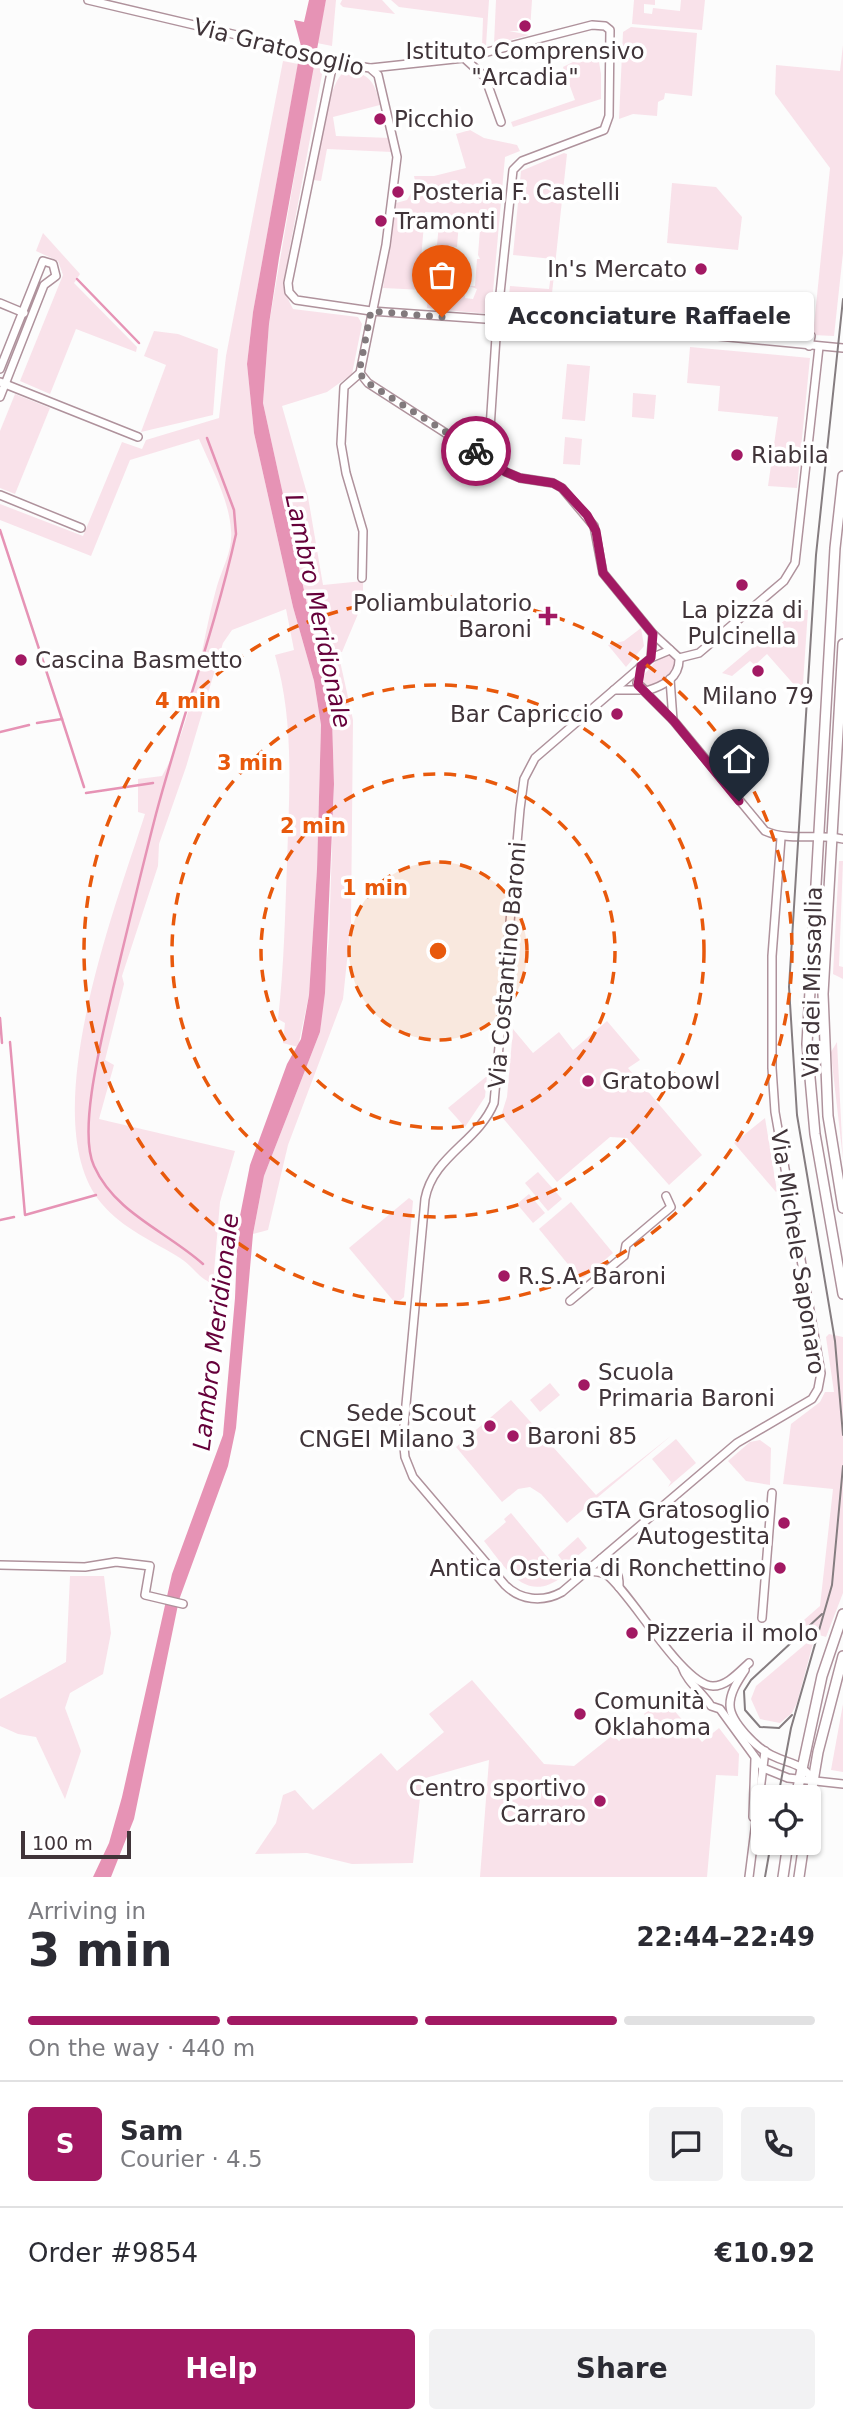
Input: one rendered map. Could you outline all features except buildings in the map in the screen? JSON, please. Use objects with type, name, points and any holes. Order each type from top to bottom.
[{"type":"main road","name":"Via dei Missaglia","points":[[843,476],[835,548],[808,980],[807,1057],[815,1134],[843,1294]]},
{"type":"main road","name":"Via dei Missaglia","points":[[843,644],[823,995],[828,1116],[843,1208]]},
{"type":"main road","points":[[798,1785],[822,1676],[843,1614]]},
{"type":"main road","points":[[812,1785],[827,1710],[843,1656]]},
{"type":"main road","points":[[783,1877],[786,1855]]},
{"type":"main road","points":[[799,1877],[802,1855]]},
{"type":"street","name":"Via Gratosoglio","points":[[88,0],[244,37],[295,56],[370,68],[381,84],[397,157],[386,245],[359,373],[344,387],[341,444],[346,474],[363,531],[362,578]]},
{"type":"street","points":[[370,68],[384,69],[464,58],[592,25],[605,26],[610,30],[609,116],[604,130],[522,161],[513,170],[497,322],[488,459]]},
{"type":"street","points":[[464,58],[485,77],[501,122]]},
{"type":"street","points":[[333,63],[288,288],[293,298],[304,303],[371,311],[497,322],[687,333],[843,348]]},
{"type":"street","points":[[0,369],[43,261],[50,263],[56,269],[56,276],[44,285],[3,383],[0,397]]},
{"type":"street","points":[[0,303],[31,316]]},
{"type":"street","points":[[809,346],[811,336]]},
{"type":"street","points":[[679,659],[699,653],[784,581],[796,563],[819,347]]},
{"type":"street","points":[[359,373],[368,383],[520,478],[553,483],[562,488],[587,515],[596,531],[603,573],[653,634],[679,659],[679,670],[670,679],[643,690],[614,690]]},
{"type":"street","points":[[3,383],[138,437]]},
{"type":"street","points":[[0,495],[81,528]]},
{"type":"street","points":[[651,658],[653,634]]},
{"type":"street","name":"Via Costantino Baroni","points":[[601,1559],[557,1595],[533,1598],[512,1592],[413,1477],[405,1457],[403,1437],[426,1191],[436,1169],[485,1122],[496,1096],[524,779],[535,758],[651,658],[670,650]]},
{"type":"street","points":[[641,666],[637,683],[673,720],[765,831],[780,838],[818,836],[843,839]]},
{"type":"street","points":[[670,679],[673,720]]},
{"type":"street","name":"Via dei Missaglia","points":[[837,757],[843,739]]},
{"type":"street","name":"Via Michele Saponaro","points":[[601,1559],[742,1439],[812,1399],[820,1384],[821,1373],[775,1112],[772,1068],[772,956],[780,838]]},
{"type":"street","points":[[570,1301],[624,1256],[626,1245],[671,1207],[666,1196]]},
{"type":"street","points":[[762,1618],[772,1493]]},
{"type":"street","points":[[613,1566],[616,1545]]},
{"type":"street","points":[[601,1559],[613,1566],[620,1578],[619,1587]]},
{"type":"street","points":[[601,1559],[604,1573],[619,1587],[682,1666],[698,1679],[713,1686],[722,1684],[749,1663],[732,1693],[729,1704],[738,1724],[765,1751],[802,1765],[813,1779]]},
{"type":"street","points":[[0,1565],[85,1567],[116,1562],[150,1566],[144,1594],[183,1604]]},
{"type":"street","points":[[586,1571],[604,1573]]},
{"type":"street","points":[[682,1666],[685,1675],[707,1697],[711,1706],[720,1709],[764,1768],[799,1780],[813,1779],[843,1784]]},
{"type":"street","points":[[722,1684],[732,1693]]},
{"type":"street","points":[[707,1697],[713,1686]]},
{"type":"street","points":[[720,1709],[729,1704]]},
{"type":"street","points":[[755,1758],[765,1751]]},
{"type":"street","points":[[761,1785],[765,1751]]},
{"type":"street","points":[[755,1758],[755,1785]]},
{"type":"street","points":[[749,1877],[751,1855]]},
{"type":"shaded area","points":[[309,0],[326,0],[279,258],[269,324],[263,403],[332,718],[334,784],[325,993],[320,1032],[264,1176],[253,1234],[236,1428],[228,1466],[179,1600],[134,1819],[111,1877],[93,1877],[109,1843],[122,1797],[172,1574],[223,1435],[235,1298],[238,1226],[250,1165],[287,1064],[301,1039],[309,995],[317,869],[321,725],[314,681],[293,607],[254,433],[247,364],[253,312],[301,46],[294,20],[304,22]]},
{"type":"shaded area","points":[[326,0],[336,0],[332,46],[317,43]]},
{"type":"shaded area","points":[[342,0],[382,0],[395,14],[343,7],[340,4]]},
{"type":"shaded area","points":[[391,0],[489,0],[486,46],[482,47],[483,18],[399,7]]},
{"type":"shaded area","points":[[496,0],[532,0],[530,31],[509,31],[529,35],[494,44]]},
{"type":"shaded area","points":[[634,0],[655,0],[655,5],[644,4],[644,13],[652,14],[653,8],[680,11],[681,0],[705,0],[702,30],[632,24]]},
{"type":"shaded area","points":[[631,27],[697,33],[692,96],[665,93],[664,99],[658,102],[657,116],[633,114],[619,119],[623,32]]},
{"type":"shaded area","points":[[843,45],[843,253],[834,336],[813,335],[830,168],[775,94],[776,65],[840,71]]},
{"type":"shaded area","points":[[597,50],[601,99],[513,127],[511,122],[575,100],[563,67]]},
{"type":"shaded area","points":[[283,61],[298,64],[253,312],[247,364],[254,433],[293,607],[314,681],[321,725],[317,869],[309,995],[298,1047],[283,1043],[285,1023],[278,1019],[285,922],[289,759],[286,706],[275,655],[294,650],[286,609],[232,630],[223,643],[186,767],[159,844],[158,866],[122,976],[124,984],[105,1060],[114,1065],[99,1119],[235,1151],[220,1202],[213,1284],[180,1258],[129,1228],[102,1204],[83,1167],[75,1121],[77,1069],[86,1013],[116,902],[145,814],[138,812],[138,779],[162,776],[190,707],[211,610],[230,544],[231,530],[227,507],[199,439],[130,460],[91,556],[0,520],[0,504],[83,536],[122,442],[142,449],[146,440],[219,418],[226,356]]},
{"type":"shaded area","points":[[313,67],[323,69],[289,252],[285,283],[287,297],[293,309],[358,317],[362,324],[352,374],[327,392],[282,406],[308,497],[323,585],[363,581],[363,602],[342,652],[338,652],[353,720],[351,922],[343,999],[288,1145],[268,1230],[253,1234],[264,1176],[320,1032],[329,938],[334,784],[332,718],[263,403],[269,324]]},
{"type":"shaded area","points":[[345,71],[366,76],[376,91],[380,105],[333,117],[336,136],[391,138],[392,152],[327,149],[321,181],[313,180],[328,105],[338,79]]},
{"type":"shaded area","points":[[470,130],[484,138],[517,145],[520,151],[505,157],[491,314],[443,310],[453,261],[458,261],[455,264],[455,289],[452,297],[465,295],[465,298],[473,299],[477,289],[469,286],[475,286],[477,259],[480,259],[480,229],[483,228],[481,215],[469,217],[469,214],[460,214],[462,222],[459,222],[457,247],[437,245],[440,213],[425,212],[420,271],[434,273],[436,258],[441,258],[436,309],[427,308],[428,293],[424,290],[383,288],[396,203],[407,200],[416,185],[414,176],[434,176],[466,168],[456,134]]},
{"type":"shaded area","points":[[567,154],[550,312],[507,312],[510,286],[549,289],[553,259],[513,255],[521,171]]},
{"type":"shaded area","points":[[672,183],[716,187],[742,217],[738,250],[667,243]]},
{"type":"shaded area","points":[[43,233],[80,274],[74,283],[137,347],[136,352],[76,329],[50,394],[20,381],[63,275],[58,261],[36,251]]},
{"type":"shaded area","points":[[154,331],[178,334],[218,349],[213,415],[141,432],[166,365],[144,356]]},
{"type":"shaded area","points":[[690,347],[810,358],[797,488],[768,486],[778,417],[718,411],[720,386],[687,383]]},
{"type":"shaded area","points":[[567,364],[590,366],[585,421],[562,419]]},
{"type":"shaded area","points":[[633,393],[656,395],[654,419],[632,417]]},
{"type":"shaded area","points":[[15,394],[50,408],[15,494],[0,488],[0,431]]},
{"type":"shaded area","points":[[565,437],[582,439],[580,465],[563,464]]},
{"type":"shaded area","points":[[808,610],[803,684],[797,688],[767,654],[755,665],[750,661],[732,676],[722,673],[791,615]]},
{"type":"shaded area","points":[[641,628],[644,646],[626,667],[608,645],[624,641]]},
{"type":"shaded area","points":[[670,654],[677,657],[666,678],[656,684],[644,684],[643,676],[656,661]]},
{"type":"shaded area","points":[[839,861],[843,861],[839,966],[843,967],[843,979],[833,974]]},
{"type":"shaded area","points":[[607,1021],[640,1060],[628,1068],[702,1155],[669,1185],[627,1138],[610,1137],[557,1182],[501,1116],[507,1097],[513,1029],[533,1053],[559,1032],[573,1050]]},
{"type":"shaded area","points":[[837,1042],[843,1159],[831,1052]]},
{"type":"shaded area","points":[[487,1076],[485,1097],[465,1127],[448,1108]]},
{"type":"shaded area","points":[[765,1118],[777,1191],[776,1192],[734,1143]]},
{"type":"shaded area","points":[[538,1172],[562,1199],[548,1211],[525,1183]]},
{"type":"shaded area","points":[[529,1194],[545,1213],[533,1223],[517,1204]]},
{"type":"shaded area","points":[[409,1198],[413,1201],[404,1297],[396,1304],[349,1248]]},
{"type":"shaded area","points":[[571,1202],[613,1253],[581,1280],[539,1229]]},
{"type":"shaded area","points":[[829,1334],[843,1337],[843,1593],[826,1637],[816,1634],[809,1639],[804,1620],[820,1606],[833,1489],[783,1484],[791,1424],[820,1402],[825,1392],[834,1392],[826,1337]]},
{"type":"shaded area","points":[[550,1383],[560,1395],[540,1412],[530,1400]]},
{"type":"shaded area","points":[[511,1400],[596,1495],[672,1435],[567,1523],[541,1494],[530,1487],[518,1489],[502,1502],[456,1447]]},
{"type":"shaded area","points":[[676,1439],[696,1463],[668,1487],[671,1482],[652,1459]]},
{"type":"shaded area","points":[[760,1440],[771,1448],[770,1485],[746,1481],[728,1461],[750,1442]]},
{"type":"shaded area","points":[[511,1513],[563,1576],[538,1587],[527,1585],[517,1580],[500,1562],[484,1541],[506,1522],[504,1519]]},
{"type":"shaded area","points":[[578,1537],[587,1548],[569,1563],[564,1563],[558,1555]]},
{"type":"shaded area","points":[[70,1576],[104,1576],[111,1633],[103,1674],[70,1693],[65,1708],[81,1751],[65,1799],[36,1737],[18,1734],[0,1726],[0,1699],[66,1662]]},
{"type":"shaded area","points":[[815,1636],[792,1713],[780,1723],[760,1719],[751,1699],[756,1686]]},
{"type":"shaded area","points":[[472,1680],[544,1764],[574,1766],[613,1735],[619,1741],[647,1718],[644,1714],[663,1698],[702,1742],[719,1728],[739,1754],[738,1776],[716,1775],[707,1877],[480,1877],[489,1760],[422,1779],[413,1863],[352,1864],[307,1853],[255,1854],[276,1823],[283,1795],[295,1790],[313,1810],[381,1753],[397,1771],[444,1732],[429,1714]]},
{"type":"shaded area","points":[[843,1704],[843,1772],[831,1770]]},
{"type":"waterway","points":[[77,279],[139,343]]},
{"type":"waterway","name":"Lambro Meridionale","points":[[203,1264],[128,1209],[103,1182],[94,1166],[89,1128],[99,1053],[145,858],[236,534],[234,510],[207,438]]},
{"type":"waterway","points":[[0,530],[62,719]]},
{"type":"waterway","points":[[37,723],[62,719],[84,787]]},
{"type":"waterway","points":[[0,732],[29,725]]},
{"type":"waterway","points":[[86,793],[153,783]]},
{"type":"waterway","points":[[0,1018],[2,1043]]},
{"type":"waterway","points":[[10,1042],[25,1215],[96,1195]]},
{"type":"waterway","points":[[0,1220],[14,1217]]},
{"type":"tram line","points":[[843,299],[816,555],[789,987],[797,1115],[835,1341],[843,1435]]},
{"type":"tram line","points":[[780,1785],[791,1728],[832,1585],[843,1466]]},
{"type":"tram line","points":[[792,1715],[779,1728],[760,1727],[745,1710],[744,1691],[751,1680],[822,1614]]},
{"type":"tram line","points":[[765,1877],[769,1855]]},
{"type":"way so far","points":[[442,317],[371,311],[359,373],[368,383],[476,451]]},
{"type":"place","name":"Istituto Comprensivo \"Arcadia\"","points":[[525,26]]},
{"type":"place","name":"Picchio","points":[[380,119]]},
{"type":"place","name":"Posteria F. Castelli","points":[[398,192]]},
{"type":"place","name":"Tramonti","points":[[381,221]]},
{"type":"place","name":"In's Mercato","points":[[701,269]]},
{"type":"place","name":"Acconciature Raffaele","points":[[442,317]]},
{"type":"place","name":"Riabila","points":[[737,455]]},
{"type":"place","name":"La pizza di Pulcinella","points":[[742,585]]},
{"type":"place","name":"Poliambulatorio Baroni","points":[[548,616]]},
{"type":"place","name":"Cascina Basmetto","points":[[21,660]]},
{"type":"place","name":"Milano 79","points":[[758,671]]},
{"type":"place","name":"Bar Capriccio","points":[[617,714]]},
{"type":"place","name":"Gratobowl","points":[[588,1081]]},
{"type":"place","name":"R.S.A. Baroni","points":[[504,1276]]},
{"type":"place","name":"Scuola Primaria Baroni","points":[[584,1385]]},
{"type":"place","name":"Sede Scout CNGEI Milano 3","points":[[490,1426]]},
{"type":"place","name":"Baroni 85","points":[[513,1436]]},
{"type":"place","name":"GTA Gratosoglio Autogestita","points":[[784,1523]]},
{"type":"place","name":"Antica Osteria di Ronchettino","points":[[780,1568]]},
{"type":"place","name":"Pizzeria il molo","points":[[632,1633]]},
{"type":"place","name":"Comunità Oklahoma","points":[[580,1714]]},
{"type":"place","name":"Centro sportivo Carraro","points":[[600,1801]]},
{"type":"route","points":[[476,451],[506,472],[520,478],[559,485],[587,515],[597,535],[603,573],[653,634],[651,658],[639,670],[639,688],[673,720],[739,801]]}]
